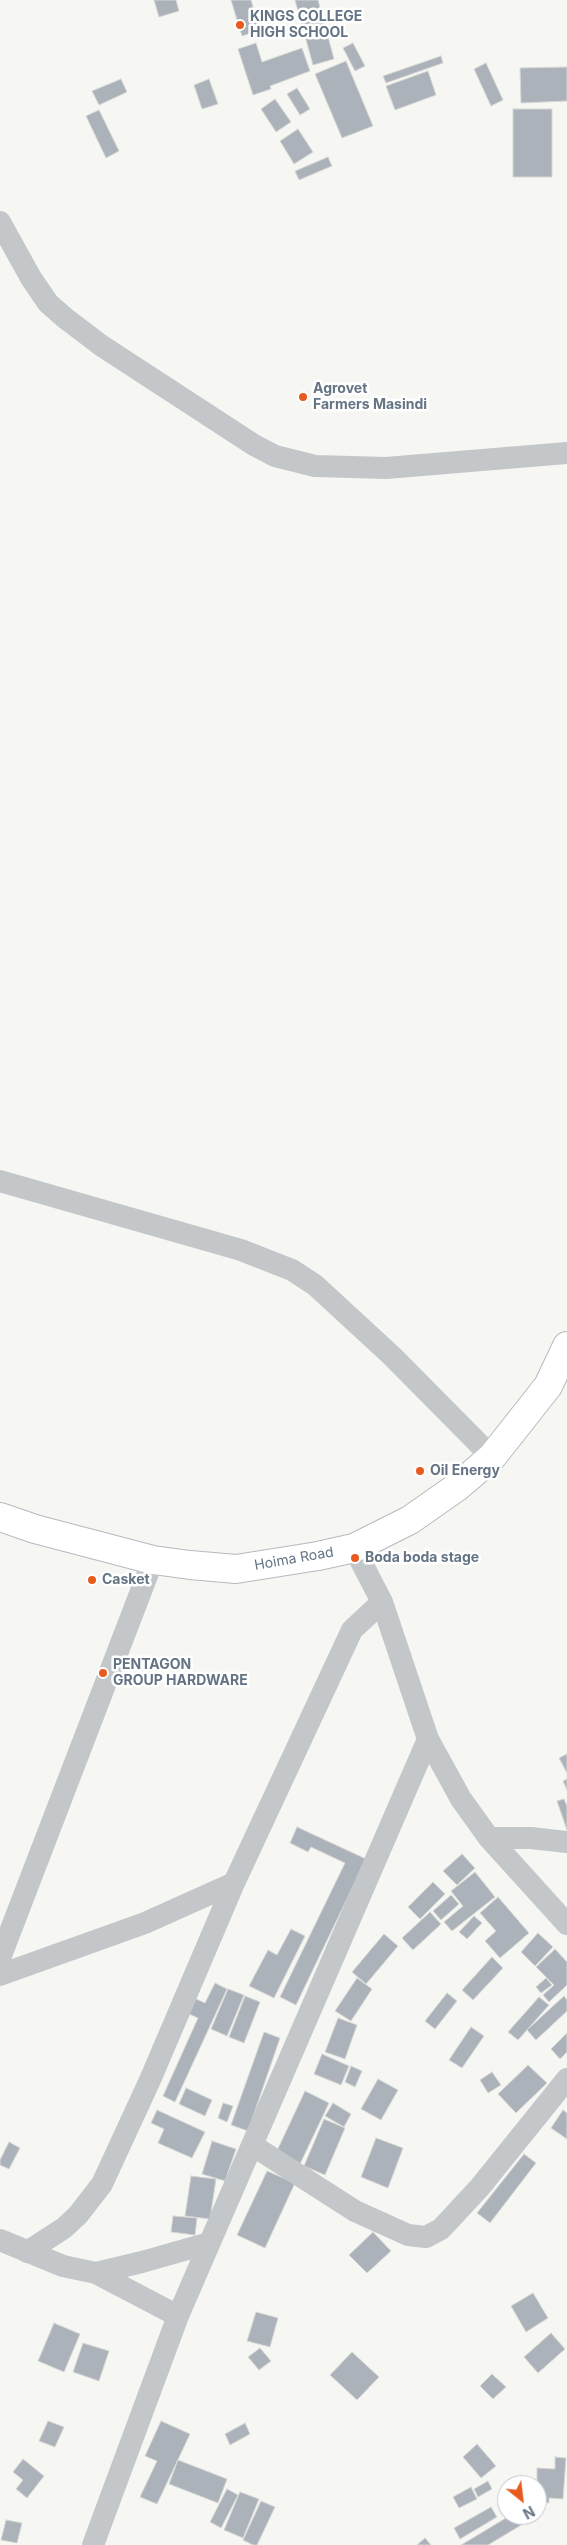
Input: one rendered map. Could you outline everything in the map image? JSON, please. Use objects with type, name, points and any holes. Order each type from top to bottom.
[{"type":"main road","name":"Hoima Road","points":[[0,1517],[35,1529],[153,1560],[236,1569],[318,1556],[354,1548],[410,1520],[457,1487],[492,1457],[548,1386],[567,1346]]},
{"type":"street","points":[[0,222],[31,278],[48,302],[65,318],[102,346],[254,445],[275,456],[315,466],[386,468],[567,453]]},
{"type":"street","points":[[0,1181],[241,1250],[292,1270],[315,1285],[392,1356],[492,1457]]},
{"type":"street","points":[[354,1548],[382,1602],[428,1739],[460,1799],[489,1838],[567,1924]]},
{"type":"street","points":[[0,1958],[153,1560]]},
{"type":"street","points":[[27,2252],[64,2228],[78,2216],[102,2184],[146,2088],[234,1883],[352,1630],[382,1602]]},
{"type":"street","points":[[93,2545],[178,2316],[428,1739]]},
{"type":"street","points":[[489,1838],[531,1838],[567,1842]]},
{"type":"street","points":[[0,1975],[145,1923],[234,1883]]},
{"type":"street","points":[[252,2145],[355,2211],[408,2235],[426,2238],[440,2229],[480,2187],[567,2079]]},
{"type":"street","points":[[0,2240],[63,2266],[96,2273],[178,2316]]},
{"type":"street","points":[[96,2273],[142,2262],[209,2242]]},
{"type":"building","points":[[154,0],[176,0],[179,11],[159,17]]},
{"type":"building","points":[[231,0],[251,0],[260,30],[242,36]]},
{"type":"building","points":[[295,0],[318,0],[334,59],[313,65]]},
{"type":"building","points":[[256,43],[262,62],[302,48],[310,71],[270,86],[271,89],[253,95],[238,49]]},
{"type":"building","points":[[353,43],[365,66],[355,71],[343,48]]},
{"type":"building","points":[[441,56],[443,63],[386,83],[383,76]]},
{"type":"building","points":[[346,61],[373,126],[342,138],[315,74]]},
{"type":"building","points":[[486,63],[503,100],[491,106],[474,69]]},
{"type":"building","points":[[567,67],[567,101],[521,103],[520,68]]},
{"type":"building","points":[[428,71],[436,95],[395,110],[386,86]]},
{"type":"building","points":[[121,79],[127,92],[99,105],[92,91]]},
{"type":"building","points":[[209,79],[218,104],[202,109],[194,85]]},
{"type":"building","points":[[297,88],[310,109],[300,115],[287,94]]},
{"type":"building","points":[[275,99],[291,122],[276,132],[261,109]]},
{"type":"building","points":[[513,109],[552,109],[552,177],[513,177]]},
{"type":"building","points":[[99,110],[119,151],[106,158],[86,116]]},
{"type":"building","points":[[298,129],[313,152],[294,164],[280,141]]},
{"type":"building","points":[[328,157],[332,166],[299,180],[295,171]]},
{"type":"building","points":[[567,1754],[567,1773],[559,1758]]},
{"type":"building","points":[[567,1779],[567,1790],[563,1781]]},
{"type":"building","points":[[564,1799],[567,1806],[567,1830],[557,1801]]},
{"type":"building","points":[[297,1827],[366,1859],[296,2005],[280,1997],[345,1863],[311,1847],[308,1852],[290,1843]]},
{"type":"building","points":[[462,1854],[475,1868],[457,1885],[443,1871]]},
{"type":"building","points":[[475,1872],[495,1897],[452,1931],[444,1922],[463,1906],[451,1891]]},
{"type":"building","points":[[433,1882],[445,1894],[420,1919],[408,1907]]},
{"type":"building","points":[[451,1895],[459,1904],[441,1920],[433,1911]]},
{"type":"building","points":[[498,1897],[529,1933],[500,1958],[485,1941],[496,1931],[480,1913]]},
{"type":"building","points":[[430,1912],[441,1924],[413,1950],[402,1938]]},
{"type":"building","points":[[474,1916],[482,1923],[467,1939],[459,1932]]},
{"type":"building","points":[[291,1929],[305,1936],[274,1998],[249,1986],[268,1950],[277,1955]]},
{"type":"building","points":[[538,1933],[553,1947],[535,1966],[521,1952]]},
{"type":"building","points":[[384,1934],[398,1946],[366,1984],[352,1972]]},
{"type":"building","points":[[555,1949],[567,1962],[567,1985],[549,2002],[543,1995],[554,1985],[536,1967]]},
{"type":"building","points":[[492,1957],[503,1968],[473,2000],[462,1990]]},
{"type":"building","points":[[357,1978],[372,1989],[351,2021],[335,2011]]},
{"type":"building","points":[[546,1978],[552,1985],[541,1993],[536,1987]]},
{"type":"building","points":[[215,1983],[227,1989],[175,2102],[163,2096],[198,2018],[187,2013],[194,1998],[205,2003]]},
{"type":"building","points":[[228,1989],[244,1995],[227,2036],[211,2029]]},
{"type":"building","points":[[447,1993],[457,2001],[435,2029],[425,2021]]},
{"type":"building","points":[[245,1996],[260,2002],[244,2043],[229,2037]]},
{"type":"building","points":[[564,1996],[567,2000],[567,2011],[536,2040],[527,2030]]},
{"type":"building","points":[[539,1997],[549,2005],[518,2040],[508,2032]]},
{"type":"building","points":[[338,2018],[357,2025],[345,2059],[325,2052]]},
{"type":"building","points":[[471,2027],[484,2036],[462,2068],[449,2060]]},
{"type":"building","points":[[264,2032],[280,2038],[248,2131],[231,2125]]},
{"type":"building","points":[[567,2033],[567,2052],[560,2059],[551,2049]]},
{"type":"building","points":[[322,2054],[349,2066],[341,2085],[314,2074]]},
{"type":"building","points":[[528,2065],[547,2083],[516,2113],[498,2094]]},
{"type":"building","points":[[351,2066],[362,2071],[355,2087],[345,2082]]},
{"type":"building","points":[[492,2072],[501,2085],[488,2093],[480,2080]]},
{"type":"building","points":[[378,2079],[398,2090],[381,2120],[361,2109]]},
{"type":"building","points":[[186,2088],[212,2100],[205,2116],[179,2104]]},
{"type":"building","points":[[305,2091],[329,2103],[300,2164],[276,2153]]},
{"type":"building","points":[[223,2103],[233,2106],[227,2122],[218,2118]]},
{"type":"building","points":[[333,2103],[351,2114],[344,2127],[325,2116]]},
{"type":"building","points":[[157,2110],[205,2132],[192,2158],[158,2143],[164,2129],[151,2123]]},
{"type":"building","points":[[563,2110],[567,2113],[567,2139],[551,2128]]},
{"type":"building","points":[[324,2119],[345,2128],[325,2175],[304,2166]]},
{"type":"building","points":[[376,2138],[403,2148],[388,2188],[361,2177]]},
{"type":"building","points":[[212,2141],[236,2149],[225,2181],[202,2174]]},
{"type":"building","points":[[9,2142],[20,2148],[9,2169],[0,2165],[0,2160]]},
{"type":"building","points":[[524,2154],[536,2163],[490,2223],[477,2213]]},
{"type":"building","points":[[267,2171],[295,2183],[265,2248],[237,2235]]},
{"type":"building","points":[[191,2176],[216,2179],[210,2219],[185,2216]]},
{"type":"building","points":[[173,2216],[197,2218],[195,2235],[171,2232]]},
{"type":"building","points":[[373,2232],[391,2251],[367,2273],[349,2255]]},
{"type":"building","points":[[533,2293],[548,2318],[526,2332],[511,2306]]},
{"type":"building","points":[[256,2312],[278,2318],[270,2347],[247,2341]]},
{"type":"building","points":[[54,2323],[80,2334],[64,2372],[38,2361]]},
{"type":"building","points":[[551,2333],[565,2349],[538,2373],[524,2357]]},
{"type":"building","points":[[83,2343],[109,2351],[99,2381],[73,2372]]},
{"type":"building","points":[[260,2348],[271,2361],[259,2370],[248,2357]]},
{"type":"building","points":[[352,2352],[379,2377],[357,2400],[330,2375]]},
{"type":"building","points":[[492,2374],[506,2387],[493,2399],[480,2386]]},
{"type":"building","points":[[48,2421],[64,2427],[55,2447],[39,2441]]},
{"type":"building","points":[[161,2421],[190,2434],[157,2504],[140,2497],[157,2461],[145,2456]]},
{"type":"building","points":[[245,2423],[250,2434],[230,2445],[225,2434]]},
{"type":"building","points":[[477,2444],[496,2466],[481,2478],[463,2457]]},
{"type":"building","points":[[555,2457],[566,2458],[563,2499],[549,2498],[549,2503],[547,2503],[547,2475],[537,2475],[537,2468],[555,2469]]},
{"type":"building","points":[[23,2459],[44,2476],[27,2498],[16,2489],[23,2480],[13,2472]]},
{"type":"building","points":[[178,2460],[227,2479],[218,2503],[169,2484]]},
{"type":"building","points":[[488,2481],[492,2489],[478,2497],[474,2489]]},
{"type":"building","points":[[471,2487],[477,2499],[459,2508],[453,2497]]},
{"type":"building","points":[[227,2489],[238,2495],[221,2528],[210,2522]]},
{"type":"building","points":[[240,2492],[259,2499],[243,2538],[224,2530]]},
{"type":"building","points":[[261,2501],[275,2507],[257,2545],[253,2545],[243,2540]]},
{"type":"building","points":[[491,2507],[497,2517],[460,2539],[454,2528]]},
{"type":"building","points":[[6,2520],[22,2523],[17,2543],[1,2540]]},
{"type":"building","points":[[497,2523],[497,2525],[521,2525],[488,2545],[461,2545]]},
{"type":"building","points":[[425,2538],[431,2545],[417,2545]]},
{"type":"place","name":"KINGS COLLEGE HIGH SCHOOL","points":[[240,25]]},
{"type":"place","name":"Agrovet Farmers Masindi","points":[[303,397]]},
{"type":"place","name":"Oil Energy","points":[[420,1471]]},
{"type":"place","name":"Boda boda stage","points":[[355,1558]]},
{"type":"place","name":"Casket","points":[[92,1580]]},
{"type":"place","name":"PENTAGON GROUP HARDWARE","points":[[103,1673]]}]
